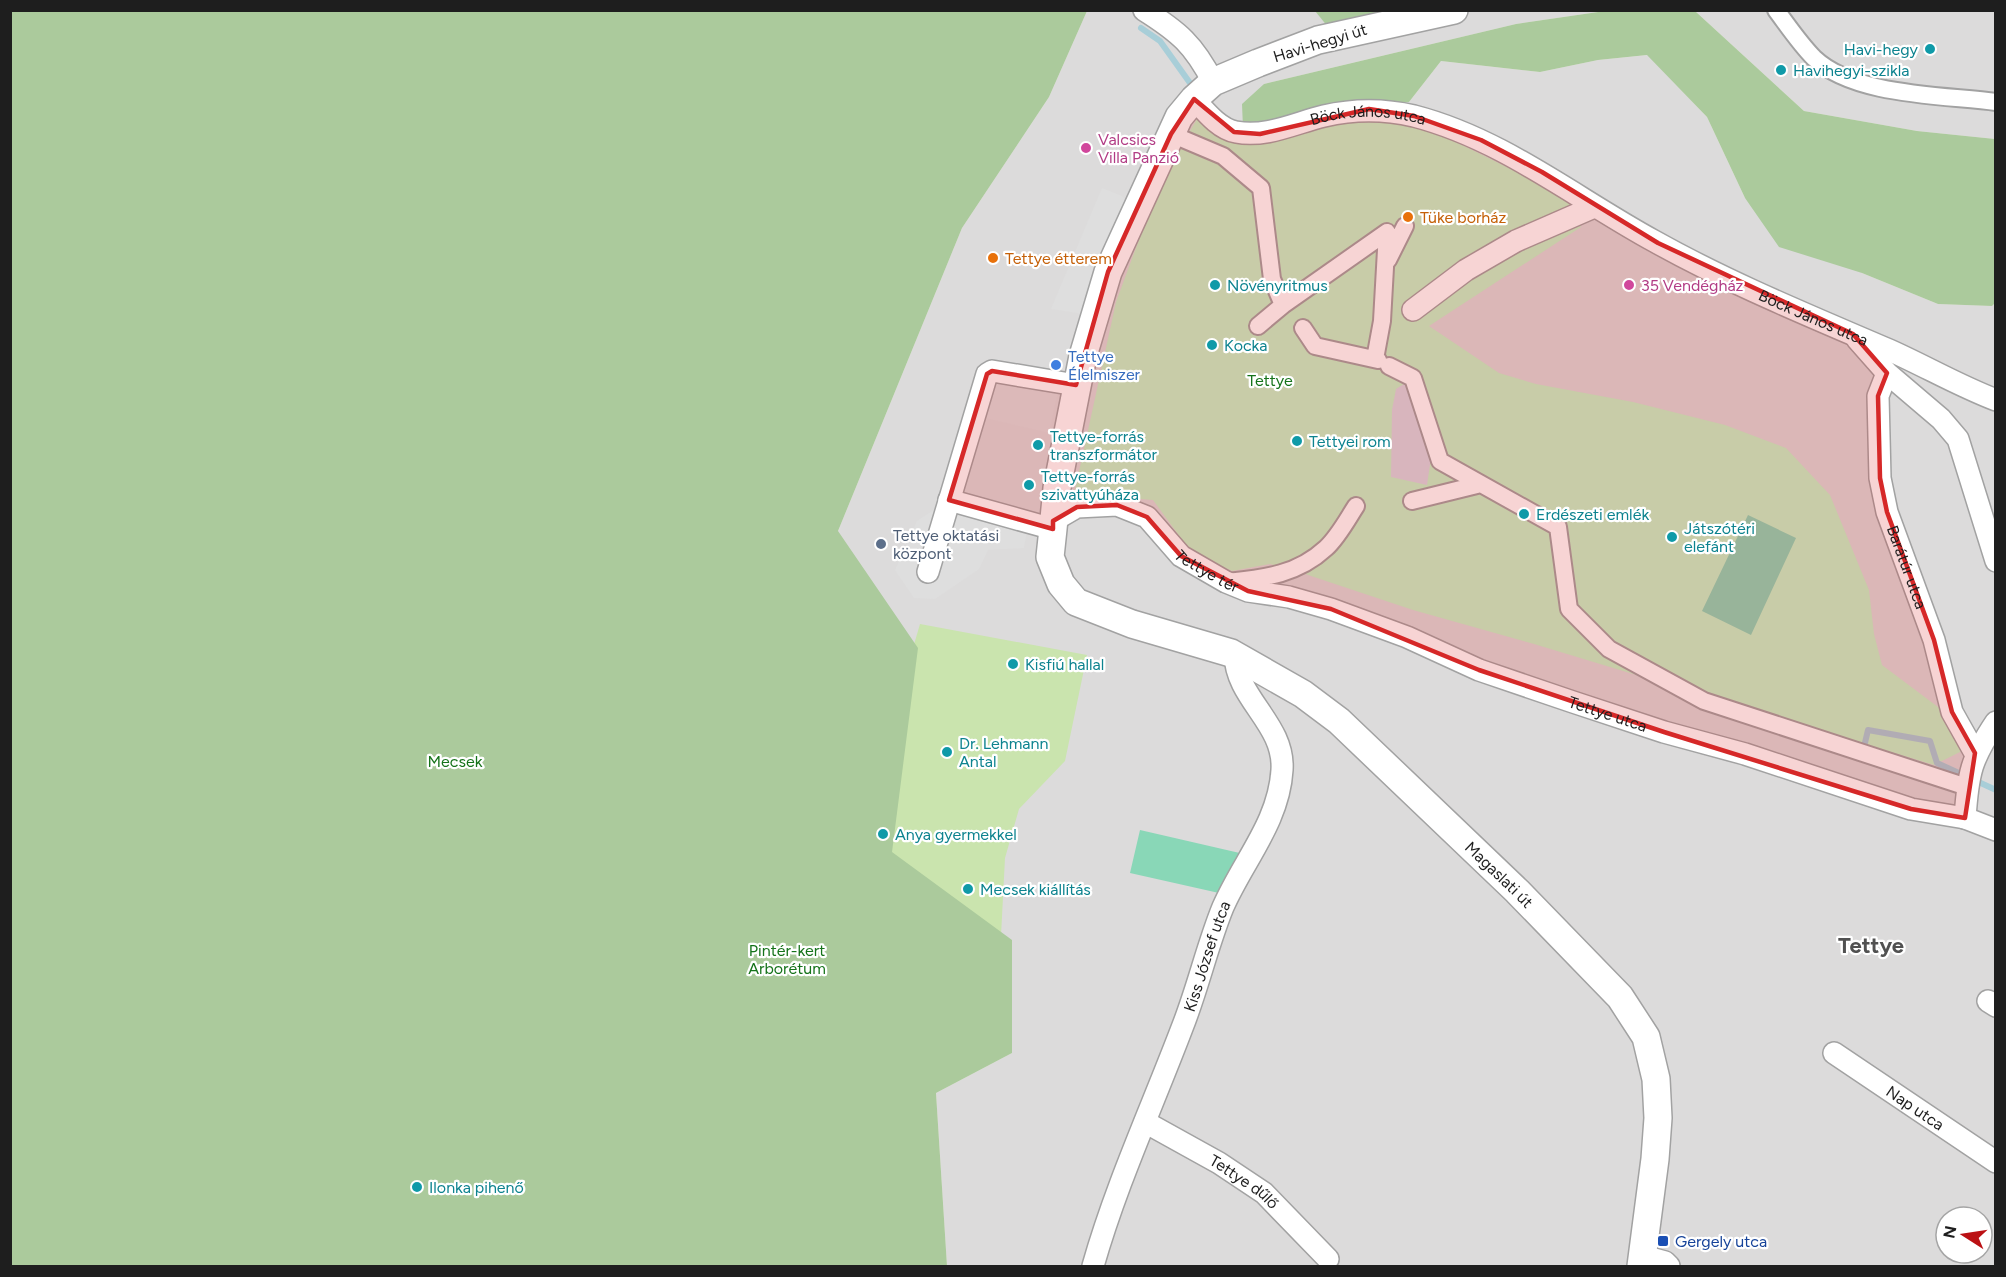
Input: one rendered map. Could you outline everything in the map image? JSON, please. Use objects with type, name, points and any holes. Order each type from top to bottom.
[{"type":"street","name":"Böck János utca","points":[[1144,10],[1176,30],[1204,63],[1204,96],[1214,120],[1234,132],[1260,134],[1324,116],[1369,109],[1414,116],[1481,140],[1542,172],[1594,207],[1658,243],[1815,319],[1853,334],[1887,373],[1941,419],[1958,439],[1988,510],[1995,561]]},
{"type":"street","name":"Havi-hegyi út","points":[[1204,96],[1318,40],[1454,10]]},
{"type":"street","points":[[1776,10],[1814,58],[1833,72],[1860,85],[1995,102]]},
{"type":"street","points":[[949,500],[1053,525],[1076,385],[1099,296],[1171,134],[1204,96]]},
{"type":"street","points":[[1171,134],[1223,156],[1261,189],[1272,279],[1283,305]]},
{"type":"street","points":[[1413,310],[1466,270],[1516,241],[1594,207]]},
{"type":"street","points":[[1385,266],[1405,226]]},
{"type":"street","points":[[1258,326],[1283,305],[1387,232],[1381,362]]},
{"type":"street","points":[[1303,328],[1315,346],[1381,362],[1413,378],[1440,461],[1558,527],[1569,609],[1610,649],[1704,701],[1970,774]]},
{"type":"street","points":[[1853,334],[1935,370],[1967,389],[1995,400]]},
{"type":"street","points":[[928,572],[987,374],[992,371],[1076,385]]},
{"type":"street","name":"Barátúr utca","points":[[1887,373],[1878,396],[1880,478],[1887,512],[1934,640],[1970,774]]},
{"type":"street","points":[[1412,501],[1481,484]]},
{"type":"street","name":"Tettye tér","points":[[1053,525],[1077,507],[1117,505],[1148,517],[1181,556],[1226,582],[1278,576],[1296,570],[1328,548],[1356,506]]},
{"type":"street","name":"Magaslati út","points":[[1053,525],[1050,557],[1060,584],[1076,602],[1132,624],[1235,655],[1303,694],[1339,721],[1517,891],[1601,975],[1633,1016],[1646,1037],[1656,1079],[1658,1118],[1642,1261]]},
{"type":"street","name":"Tettye utca","points":[[1226,582],[1248,591],[1289,597],[1331,609],[1407,637],[1479,670],[1644,726],[1745,754],[1911,809],[1965,818],[1995,830]]},
{"type":"street","name":"Kiss József utca","points":[[1093,1266],[1109,1211],[1184,1025],[1224,906],[1269,822],[1279,792],[1282,769],[1281,746],[1265,716],[1235,671],[1235,655]]},
{"type":"street","points":[[1965,818],[1970,774],[1995,722]]},
{"type":"street","name":"Nap utca","points":[[1834,1053],[1995,1162]]},
{"type":"street","name":"Tettye dűlő","points":[[1145,1122],[1219,1164],[1264,1194],[1328,1258]]},
{"type":"street","points":[[1642,1261],[1665,1262],[1669,1266]]},
{"type":"highlighted area","points":[[1194,99],[1234,132],[1260,134],[1369,109],[1414,116],[1481,140],[1542,172],[1658,243],[1853,334],[1887,373],[1878,396],[1880,478],[1887,512],[1934,640],[1952,712],[1975,753],[1965,818],[1911,809],[1664,732],[1479,670],[1331,609],[1248,591],[1181,556],[1147,517],[1117,505],[1077,507],[1053,521],[1053,529],[949,500],[987,374],[992,371],[1076,385],[1108,272],[1171,134]]},
{"type":"shaded area","points":[[1087,11],[1315,11],[1329,27],[1384,11],[1605,11],[1516,24],[1264,84],[1296,115],[1409,102],[1441,61],[1540,72],[1598,60],[1648,55],[1707,117],[1745,198],[1862,273],[1938,304],[1992,306],[1995,303],[1995,1266],[947,1266],[936,1093],[1012,1053],[892,852],[838,531],[962,228],[1049,97]]},
{"type":"shaded area","points":[[1695,11],[1995,11],[1995,139],[1917,131],[1804,111]]},
{"type":"shaded area","points":[[1102,188],[1122,196],[1130,204],[1084,314],[1051,309]]},
{"type":"shaded area","points":[[987,374],[1060,382],[1049,433],[973,415]]},
{"type":"shaded area","points":[[1407,382],[1431,458],[1427,485],[1391,477],[1392,410],[1396,389]]},
{"type":"shaded area","points":[[949,500],[1028,523],[1024,548],[988,550],[979,569],[935,599],[914,598],[895,570],[917,521]]},
{"type":"green space","name":"Mecsek","points":[[10,11],[1087,11],[1049,97],[962,228],[838,531],[918,648],[892,852],[1012,940],[1012,1053],[936,1093],[947,1266],[11,1266]]},
{"type":"green space","points":[[1315,11],[1384,11],[1328,27]]},
{"type":"green space","points":[[1605,11],[1695,11],[1804,111],[1917,131],[1995,139],[1995,303],[1992,306],[1938,304],[1862,273],[1779,247],[1745,198],[1707,117],[1647,55],[1598,60],[1540,72],[1441,61],[1409,102],[1296,115],[1243,128],[1242,104],[1264,84],[1516,24]]},
{"type":"green space","name":"Tettye","points":[[1200,114],[1246,142],[1363,117],[1405,122],[1442,135],[1549,188],[1568,202],[1581,227],[1429,326],[1499,373],[1536,384],[1633,402],[1725,425],[1786,448],[1830,495],[1869,590],[1874,634],[1882,665],[1938,707],[1972,746],[1934,765],[1534,644],[1413,610],[1299,572],[1270,564],[1232,571],[1191,552],[1153,500],[1115,497],[1073,499],[1116,302],[1161,180]]},
{"type":"green space","points":[[1748,515],[1796,538],[1751,635],[1702,611]]},
{"type":"green space","points":[[920,624],[1087,655],[1065,761],[1019,809],[1005,858],[995,1053],[626,825],[874,781]]},
{"type":"green space","points":[[1140,830],[1244,854],[1219,893],[1130,873]]},
{"type":"waterway","points":[[1141,28],[1160,41],[1195,90]]},
{"type":"waterway","points":[[1864,747],[1868,730],[1930,741],[1937,763],[1996,790]]},
{"type":"place","name":"Havi-hegy","points":[[1930,49]]},
{"type":"place","name":"Havihegyi-szikla","points":[[1781,70]]},
{"type":"place","name":"Valcsics Villa Panzió","points":[[1086,148]]},
{"type":"place","name":"Tüke borház","points":[[1408,217]]},
{"type":"place","name":"Tettye étterem","points":[[993,258]]},
{"type":"place","name":"Növényritmus","points":[[1215,285]]},
{"type":"place","name":"35 Vendégház","points":[[1629,285]]},
{"type":"place","name":"Kocka","points":[[1212,345]]},
{"type":"place","name":"Tettye Élelmiszer","points":[[1056,365]]},
{"type":"place","name":"Tettyei rom","points":[[1297,441]]},
{"type":"place","name":"Tettye-forrás transzformátor","points":[[1038,445]]},
{"type":"place","name":"Tettye-forrás szivattyúháza","points":[[1029,485]]},
{"type":"place","name":"Erdészeti emlék","points":[[1524,514]]},
{"type":"place","name":"Játszótéri elefánt","points":[[1672,537]]},
{"type":"place","name":"Tettye oktatási központ","points":[[881,544]]},
{"type":"place","name":"Kisfiú hallal","points":[[1013,664]]},
{"type":"place","name":"Dr. Lehmann Antal","points":[[947,752]]},
{"type":"place","name":"Anya gyermekkel","points":[[883,834]]},
{"type":"place","name":"Mecsek kiállítás","points":[[968,889]]},
{"type":"place","name":"Ilonka pihenő","points":[[417,1187]]},
{"type":"place","name":"Gergely utca","points":[[1663,1241]]},
{"type":"district","name":"Tettye","points":[[1871,945]]},
{"type":"park label","name":"Pintér-kert Arborétum","points":[[787,959]]}]
